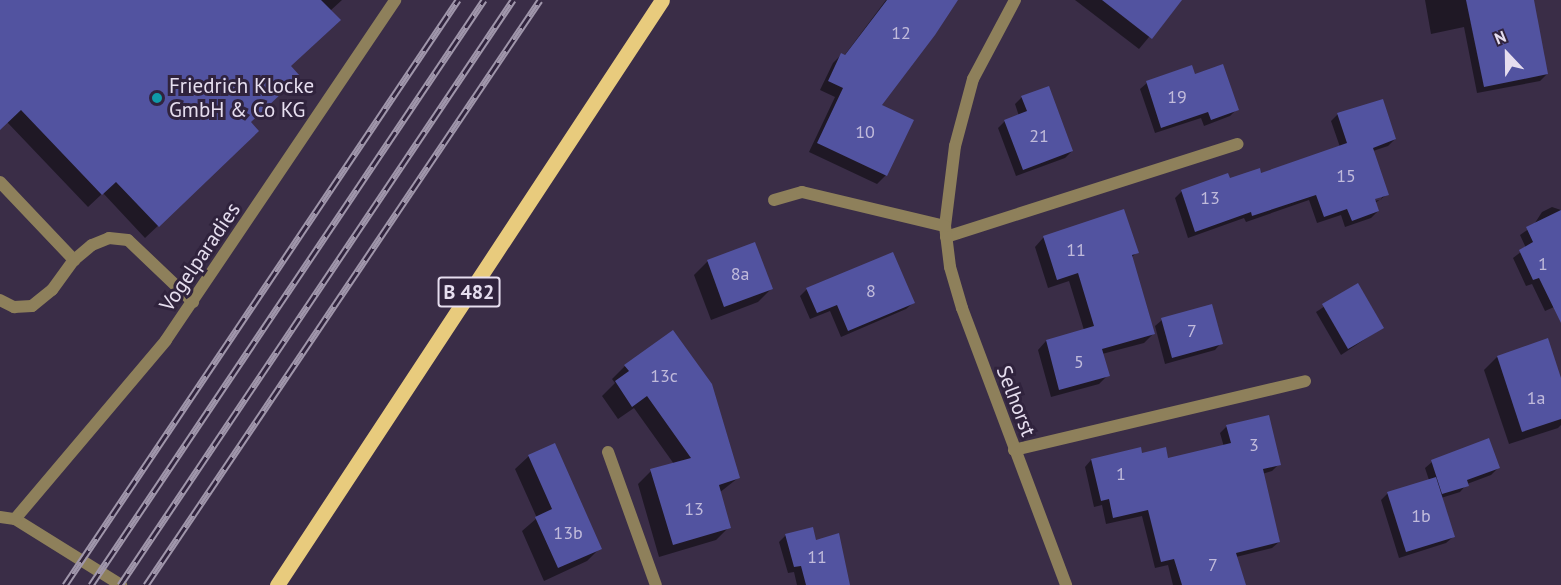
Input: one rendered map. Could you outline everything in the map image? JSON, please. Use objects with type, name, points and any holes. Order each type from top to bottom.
[{"type":"main road","name":"B 482","points":[[277,585],[662,0]]},
{"type":"street","name":"Vogelparadies","points":[[15,519],[166,340],[395,0]]},
{"type":"street","name":"Selhorst","points":[[1015,0],[973,79],[955,146],[945,231],[950,267],[962,308],[1066,585]]},
{"type":"street","points":[[774,200],[802,192],[945,231],[1238,144]]},
{"type":"street","points":[[0,182],[74,260]]},
{"type":"street","points":[[0,300],[14,307],[32,306],[52,290],[74,260],[92,245],[109,238],[128,240],[193,302]]},
{"type":"street","points":[[1014,450],[1305,381]]},
{"type":"street","points":[[608,452],[656,585]]},
{"type":"street","points":[[0,518],[15,519],[121,585]]},
{"type":"building","name":"Friedrich Klocke GmbH & Co KG","points":[[0,0],[321,0],[341,20],[291,66],[300,76],[251,122],[259,131],[159,227],[116,182],[102,195],[21,110],[0,130]]},
{"type":"building","points":[[887,0],[958,0],[935,35],[882,105],[914,120],[887,176],[817,143],[843,88],[828,81],[841,53],[845,55]]},
{"type":"building","points":[[1102,0],[1182,0],[1152,39]]},
{"type":"building","points":[[1466,0],[1534,0],[1548,74],[1484,87]]},
{"type":"building","points":[[1223,64],[1239,110],[1211,120],[1208,112],[1161,128],[1146,81],[1192,65],[1195,74]]},
{"type":"building","points":[[1049,86],[1073,151],[1023,170],[1004,120],[1027,111],[1021,96]]},
{"type":"building","points":[[1383,99],[1396,139],[1373,148],[1389,195],[1375,199],[1379,211],[1352,221],[1347,209],[1324,217],[1316,195],[1252,216],[1251,212],[1195,232],[1181,190],[1228,173],[1230,178],[1260,168],[1261,173],[1347,143],[1337,113]]},
{"type":"building","points":[[1124,209],[1139,253],[1132,255],[1155,334],[1102,349],[1110,376],[1059,390],[1046,340],[1094,326],[1078,273],[1057,280],[1043,236]]},
{"type":"building","points":[[1561,210],[1561,323],[1539,278],[1533,280],[1519,250],[1533,242],[1526,227]]},
{"type":"building","points":[[755,242],[773,289],[724,307],[707,260]]},
{"type":"building","points":[[893,252],[915,303],[848,331],[837,305],[817,313],[806,288]]},
{"type":"building","points":[[1358,283],[1384,328],[1348,349],[1322,304]]},
{"type":"building","points":[[1212,304],[1223,344],[1172,358],[1161,318]]},
{"type":"building","points":[[673,330],[712,384],[740,478],[719,485],[731,528],[673,545],[650,469],[691,458],[647,396],[632,407],[615,381],[629,371],[624,365]]},
{"type":"building","points":[[1548,338],[1561,378],[1561,419],[1522,432],[1497,356]]},
{"type":"building","points":[[1269,415],[1281,465],[1263,469],[1280,542],[1236,553],[1246,585],[1182,585],[1174,559],[1161,562],[1148,510],[1113,518],[1109,499],[1101,501],[1091,459],[1141,447],[1142,453],[1166,447],[1168,458],[1231,443],[1226,425]]},
{"type":"building","points":[[1489,438],[1500,468],[1467,480],[1469,486],[1442,494],[1431,460]]},
{"type":"building","points":[[555,443],[602,549],[558,568],[535,517],[552,509],[528,455]]},
{"type":"building","points":[[1436,477],[1455,537],[1406,552],[1387,492]]},
{"type":"building","points":[[813,527],[816,540],[839,533],[850,585],[806,585],[801,566],[794,567],[785,534]]},
{"type":"railway","points":[[65,585],[458,0]]},
{"type":"railway","points":[[91,585],[484,0]]},
{"type":"railway","points":[[120,585],[513,0]]},
{"type":"railway","points":[[146,585],[540,0]]},
{"type":"place","name":"Friedrich Klocke GmbH & Co KG","points":[[157,98]]}]
